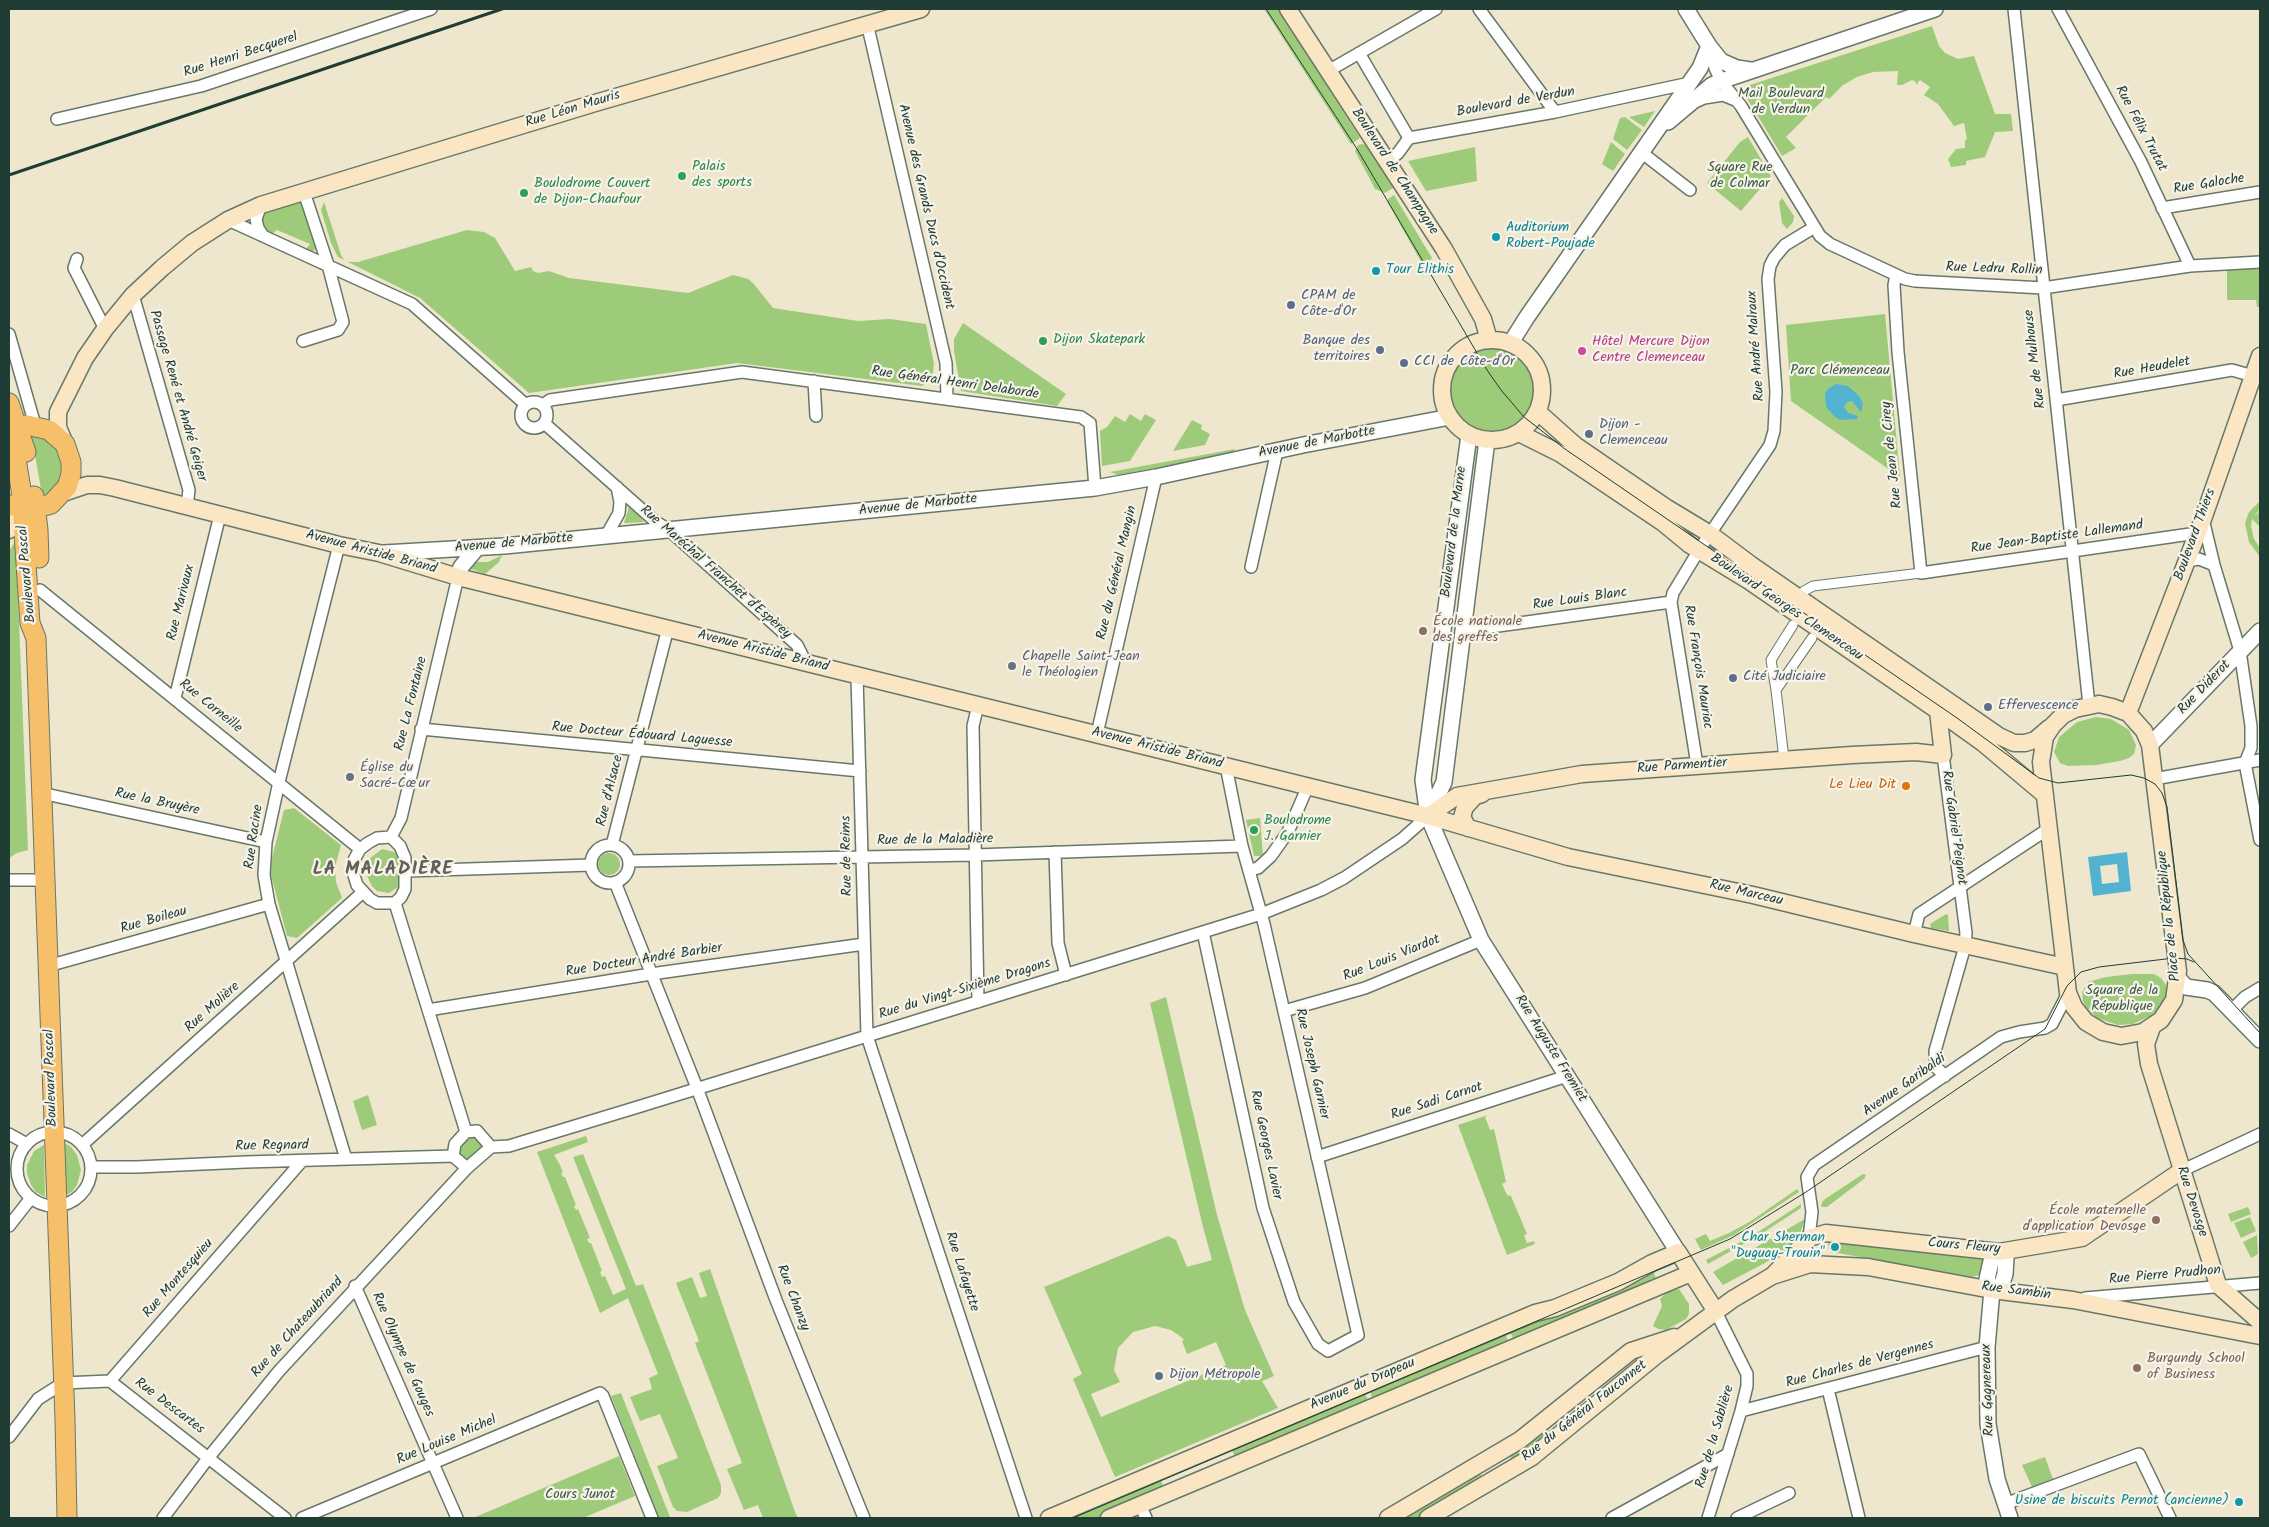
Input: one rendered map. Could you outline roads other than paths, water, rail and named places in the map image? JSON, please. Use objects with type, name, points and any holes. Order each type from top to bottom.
[{"type":"main road","name":"Rue Léon Mauris","points":[[228,220],[261,204],[867,23],[920,9]]},
{"type":"main road","name":"Boulevard de Champagne","points":[[1288,9],[1444,248],[1483,319],[1489,340]]},
{"type":"main road","points":[[22,429],[50,420],[58,412],[86,358],[105,329],[133,295],[192,243],[228,220]]},
{"type":"main road","points":[[1489,340],[1510,344],[1525,352],[1539,372],[1542,388],[1538,412],[1531,423],[1519,433],[1507,438],[1487,440],[1469,435],[1458,427],[1446,409],[1442,390],[1446,371],[1457,355],[1464,349],[1489,340]]},
{"type":"main road","name":"Boulevard Thiers","points":[[2128,713],[2200,526],[2260,356]]},
{"type":"main road","points":[[9,403],[22,429],[26,453],[22,509],[9,530]]},
{"type":"main road","points":[[22,509],[51,504],[63,493],[70,480],[68,453],[57,425],[58,412]]},
{"type":"main road","name":"Boulevard Georges Clemenceau","points":[[1538,412],[1575,446],[1667,508],[1710,534],[1750,564],[2007,741],[2014,743],[2030,742],[2053,725]]},
{"type":"main road","points":[[22,429],[55,434],[68,453]]},
{"type":"main road","name":"Boulevard Georges Clemenceau","points":[[1519,433],[1561,454],[1662,522],[1699,550],[1749,581],[1938,711],[1983,743],[2045,795]]},
{"type":"main road","name":"Avenue Aristide Briand","points":[[68,453],[76,468],[100,485]]},
{"type":"main road","name":"Avenue Aristide Briand","points":[[63,493],[81,486],[100,485],[339,545],[379,553],[458,577],[1428,816]]},
{"type":"main road","name":"Boulevard Pascal","points":[[22,509],[40,590],[40,624],[36,638],[67,1518]]},
{"type":"main road","name":"Boulevard Pascal","points":[[22,509],[30,623],[36,638]]},
{"type":"main road","points":[[2128,713],[2112,707],[2089,705],[2074,709],[2053,725],[2045,737],[2040,762],[2068,992],[2079,1015],[2086,1022],[2103,1032],[2121,1036],[2130,1041],[2149,1064]]},
{"type":"main road","name":"Rue Gabriel Peignot","points":[[1938,711],[1943,755]]},
{"type":"main road","name":"Place de la République","points":[[2121,1036],[2134,1034],[2152,1027],[2161,1020],[2173,1004],[2177,992],[2178,978],[2150,746],[2144,731],[2128,713]]},
{"type":"main road","name":"Rue Parmentier","points":[[1428,816],[1457,796],[1582,774],[1784,759],[1906,753],[1943,755]]},
{"type":"main road","points":[[1468,828],[1462,818],[1465,807],[1475,796],[1487,792]]},
{"type":"main road","name":"Rue Marceau","points":[[1428,816],[1568,857],[1753,895],[1965,946],[2065,966]]},
{"type":"main road","points":[[2149,1064],[2146,1044],[2152,1027]]},
{"type":"main road","name":"Rue Devosge","points":[[2149,1064],[2218,1285]]},
{"type":"main road","name":"Cours Fleury","points":[[1806,1241],[1826,1233],[1999,1252],[2082,1238],[2181,1171]]},
{"type":"main road","points":[[1806,1241],[1810,1264]]},
{"type":"main road","points":[[1776,1272],[1806,1241]]},
{"type":"main road","name":"Rue Auguste Fremiet","points":[[1678,1252],[1712,1305]]},
{"type":"main road","name":"Avenue du Drapeau","points":[[1048,1518],[1528,1315],[1556,1308],[1624,1279],[1652,1263],[1678,1252]]},
{"type":"main road","name":"Rue Sambin","points":[[1712,1305],[1729,1291],[1765,1269],[1776,1272],[1810,1264],[1868,1267],[1992,1290],[2073,1300],[2260,1336]]},
{"type":"main road","name":"Avenue du Drapeau","points":[[1109,1518],[1143,1512],[1691,1273]]},
{"type":"main road","points":[[2218,1285],[2260,1322]]},
{"type":"main road","name":"Rue du Général Fauconnet","points":[[1428,1518],[1532,1457],[1658,1354],[1688,1333],[1712,1305]]},
{"type":"main road","name":"Rue du Général Fauconnet","points":[[1388,1518],[1520,1440],[1631,1351],[1688,1333]]},
{"type":"street","name":"Rue Henri Becquerel","points":[[57,119],[201,86],[431,9]]},
{"type":"street","points":[[1328,71],[1436,9]]},
{"type":"street","points":[[1479,9],[1555,112]]},
{"type":"street","points":[[1686,9],[1709,46],[1721,61],[1738,68],[1751,70]]},
{"type":"street","points":[[1656,130],[1712,85],[1721,81],[1935,9]]},
{"type":"street","name":"Rue de Mulhouse","points":[[2014,9],[2089,705]]},
{"type":"street","name":"Rue Félix Trutat","points":[[2058,9],[2141,162],[2190,266]]},
{"type":"street","name":"Avenue des Grands Ducs d'Occident","points":[[867,23],[946,363],[947,398]]},
{"type":"street","points":[[1709,46],[1721,81],[1742,106],[1814,228]]},
{"type":"street","points":[[1510,344],[1690,83],[1700,68],[1709,46]]},
{"type":"street","points":[[1359,53],[1409,138],[1398,153],[1387,163]]},
{"type":"street","points":[[1742,106],[1737,87],[1751,70]]},
{"type":"street","name":"Boulevard de Verdun","points":[[1409,138],[1555,112],[1690,83]]},
{"type":"street","points":[[1661,89],[1669,92],[1674,105]]},
{"type":"street","points":[[1690,104],[1704,98],[1722,95],[1729,97],[1742,106]]},
{"type":"street","points":[[1641,152],[1690,190]]},
{"type":"street","points":[[303,341],[336,331],[342,326],[343,318],[304,192]]},
{"type":"street","name":"Rue Galoche","points":[[2162,208],[2260,192]]},
{"type":"street","points":[[261,204],[256,219],[258,228],[263,236]]},
{"type":"street","points":[[228,220],[412,304],[525,404]]},
{"type":"street","name":"Rue Ledru Rollin","points":[[1814,228],[1824,240],[1896,275],[1915,281],[2043,288],[2190,266],[2260,262]]},
{"type":"street","name":"Rue André Malraux","points":[[1699,550],[1770,445],[1774,431],[1776,392],[1768,279],[1770,266],[1785,245],[1814,228]]},
{"type":"street","points":[[77,259],[74,268],[105,329]]},
{"type":"street","name":"Rue Jean de Cirey","points":[[1896,275],[1894,286],[1898,352],[1921,573]]},
{"type":"street","name":"Passage René et André Geiger","points":[[133,295],[189,490],[187,506]]},
{"type":"street","points":[[9,334],[22,429]]},
{"type":"street","name":"Rue Heudelet","points":[[2056,400],[2232,370],[2253,376]]},
{"type":"street","name":"Rue Général Henri Delaborde","points":[[544,405],[550,400],[742,372],[1082,417],[1090,423],[1095,488]]},
{"type":"street","points":[[814,381],[816,416]]},
{"type":"street","points":[[532,401],[544,405],[547,413],[544,424],[536,428],[524,424],[521,412],[525,404],[532,401]]},
{"type":"street","name":"Avenue de Marbotte","points":[[379,553],[477,548],[1095,488],[1450,417]]},
{"type":"street","name":"Rue Maréchal Franchet d'Espèrey","points":[[544,424],[656,522],[669,530],[798,645],[806,663]]},
{"type":"street","name":"Boulevard de la Marne","points":[[1428,816],[1423,780],[1469,435]]},
{"type":"street","name":"Boulevard de la Marne","points":[[1428,816],[1444,782],[1487,440]]},
{"type":"street","points":[[1251,567],[1277,451]]},
{"type":"street","name":"Rue du Général Mangin","points":[[1097,734],[1156,477]]},
{"type":"street","name":"Rue Maréchal Franchet d'Espèrey","points":[[606,536],[614,525],[619,513],[620,502],[617,487]]},
{"type":"street","name":"Rue Marivaux","points":[[175,698],[220,515]]},
{"type":"street","points":[[2200,526],[2240,651],[2251,726],[2250,748],[2245,763],[2260,840]]},
{"type":"street","name":"Rue Jean-Baptiste Lallemand","points":[[1921,573],[2072,550],[2200,526]]},
{"type":"street","name":"Rue Racine","points":[[339,545],[279,782],[266,842],[264,875],[269,904],[346,1159]]},
{"type":"street","points":[[458,577],[461,567],[477,548]]},
{"type":"street","name":"Rue François Mauriac","points":[[1697,766],[1671,602],[1676,586],[1699,550]]},
{"type":"street","points":[[2187,561],[2199,559],[2214,565]]},
{"type":"street","points":[[1804,592],[1813,586],[1921,573]]},
{"type":"street","name":"Rue La Fontaine","points":[[391,837],[401,818],[458,577]]},
{"type":"street","name":"Rue Corneille","points":[[40,590],[360,849]]},
{"type":"street","name":"Rue Louis Blanc","points":[[1462,631],[1671,602]]},
{"type":"street","points":[[1784,759],[1771,660],[1793,625]]},
{"type":"street","name":"Rue d'Alsace","points":[[612,845],[668,628]]},
{"type":"street","points":[[1443,629],[1462,631]]},
{"type":"street","name":"Rue Diderot","points":[[2150,746],[2260,631]]},
{"type":"street","points":[[1776,690],[1812,638]]},
{"type":"street","name":"Rue de Reims","points":[[857,676],[867,1036]]},
{"type":"street","points":[[978,705],[973,726],[978,1002]]},
{"type":"street","points":[[2251,726],[2260,718]]},
{"type":"street","name":"Rue Docteur Édouard Laguesse","points":[[421,729],[860,771]]},
{"type":"street","name":"Rue Gabriel Peignot","points":[[1943,755],[1966,933],[1965,946],[1935,1051],[1936,1066],[1945,1076]]},
{"type":"street","points":[[2154,779],[2260,760]]},
{"type":"street","name":"Rue Joseph Garnier","points":[[1226,766],[1242,846],[1262,914],[1358,1335],[1328,1351]]},
{"type":"street","points":[[1250,870],[1258,868],[1271,856],[1292,823],[1308,786]]},
{"type":"street","name":"Rue la Bruyère","points":[[41,794],[266,842]]},
{"type":"street","name":"Rue du Vingt-Sixième Dragons","points":[[491,1147],[509,1146],[1262,914],[1321,890],[1344,878],[1402,839],[1428,816]]},
{"type":"street","name":"Rue Auguste Fremiet","points":[[1428,816],[1481,940],[1678,1252]]},
{"type":"street","points":[[1914,934],[1919,914],[2048,829]]},
{"type":"street","points":[[391,837],[400,846],[405,858],[407,872],[406,889],[395,903],[377,903],[357,885],[354,860],[360,849],[377,838],[391,837]]},
{"type":"street","points":[[606,845],[612,845],[623,850],[629,861],[627,873],[615,882],[600,881],[592,873],[591,865],[596,850],[606,845]]},
{"type":"street","name":"Rue de la Maladière","points":[[629,861],[975,855],[1242,846]]},
{"type":"street","points":[[1055,852],[1058,943],[1066,975]]},
{"type":"street","points":[[407,872],[591,865]]},
{"type":"street","points":[[9,880],[44,880]]},
{"type":"street","points":[[615,882],[697,1088]]},
{"type":"street","name":"Rue Molière","points":[[82,1145],[363,892]]},
{"type":"street","points":[[395,903],[466,1132]]},
{"type":"street","name":"Rue Boileau","points":[[48,964],[55,964],[269,904]]},
{"type":"street","name":"Rue Georges Lavier","points":[[1203,932],[1263,1208],[1294,1302],[1318,1344],[1328,1351]]},
{"type":"street","name":"Rue Louis Viardot","points":[[1284,1011],[1365,988],[1481,940]]},
{"type":"street","name":"Rue Docteur André Barbier","points":[[428,1010],[651,974],[864,944]]},
{"type":"street","points":[[2178,978],[2186,987],[2214,993],[2260,1040]]},
{"type":"street","points":[[2236,1014],[2235,1006],[2260,988]]},
{"type":"street","name":"Avenue Garibaldi","points":[[1806,1241],[1812,1212],[1807,1177],[1814,1165],[2001,1037],[2045,1028],[2052,1024],[2068,992]]},
{"type":"street","name":"Rue Lafayette","points":[[867,1036],[1026,1518]]},
{"type":"street","name":"Rue Sadi Carnot","points":[[1317,1157],[1567,1076]]},
{"type":"street","name":"Rue Chanzy","points":[[697,1088],[776,1300],[864,1518]]},
{"type":"street","points":[[467,1168],[453,1156],[455,1144],[466,1132],[477,1131],[491,1147]]},
{"type":"street","points":[[54,1132],[71,1136],[82,1145],[89,1156],[91,1167],[90,1179],[84,1191],[71,1203],[56,1206],[40,1204],[22,1189],[17,1174],[18,1158],[27,1144],[38,1136],[54,1132]]},
{"type":"street","points":[[9,1134],[27,1144]]},
{"type":"street","points":[[2181,1171],[2260,1134]]},
{"type":"street","name":"Rue de Chateaubriand","points":[[163,1518],[209,1457],[279,1371],[355,1286],[467,1168],[491,1147]]},
{"type":"street","name":"Rue Regnard","points":[[91,1167],[453,1156]]},
{"type":"street","name":"Rue Montesquieu","points":[[110,1382],[302,1161]]},
{"type":"street","points":[[9,1226],[31,1198]]},
{"type":"street","name":"Rue Gagnereaux","points":[[1999,1252],[1992,1257],[1986,1279],[1992,1290],[1987,1347],[1988,1424],[1997,1479],[2007,1511]]},
{"type":"street","name":"Rue Pierre Prudhon","points":[[2073,1300],[2218,1285],[2260,1283]]},
{"type":"street","name":"Rue Olympe de Gouges","points":[[355,1286],[457,1518]]},
{"type":"street","name":"Rue de la Sablière","points":[[1708,1518],[1747,1386],[1747,1374],[1712,1305]]},
{"type":"street","name":"Rue Charles de Vergennes","points":[[1741,1411],[1987,1347]]},
{"type":"street","points":[[9,1437],[38,1399],[63,1383],[110,1382]]},
{"type":"street","name":"Rue Descartes","points":[[110,1382],[209,1457],[285,1518]]},
{"type":"street","points":[[1828,1389],[1859,1518]]},
{"type":"street","name":"Rue Louise Michel","points":[[302,1518],[596,1393],[600,1393],[603,1396],[652,1518]]},
{"type":"street","points":[[1612,1518],[1728,1454]]},
{"type":"street","points":[[2007,1511],[2139,1454],[2170,1518]]},
{"type":"street","points":[[1737,1518],[1789,1492]]},
{"type":"water","points":[[1836,384],[1848,386],[1860,397],[1863,404],[1861,412],[1852,401],[1847,402],[1844,407],[1848,413],[1858,416],[1857,419],[1840,420],[1826,407],[1825,393]]},
{"type":"water","points":[[2127,852],[2131,891],[2093,896],[2088,857]],"holes":[[[2117,864],[2119,882],[2102,884],[2100,866]]]},
{"type":"tram line","points":[[1266,9],[1357,149],[1487,370],[1524,417],[1565,449],[1957,718],[2039,778],[2058,783],[2131,775],[2144,778],[2155,784],[2162,793],[2167,807],[2183,940],[2188,954],[2260,1033]]},
{"type":"tram line","points":[[1073,1518],[1730,1239],[1806,1192],[2045,1029],[2067,986],[2081,972],[2099,967],[2174,958],[2187,959],[2194,962]]},
{"type":"railway","points":[[9,175],[502,9]]},
{"type":"place","name":"Palais des sports","points":[[682,176]]},
{"type":"place","name":"Boulodrome Couvert de Dijon-Chaufour","points":[[524,193]]},
{"type":"place","name":"Auditorium Robert-Poujade","points":[[1496,237]]},
{"type":"place","name":"Tour Elithis","points":[[1376,271]]},
{"type":"place","name":"CPAM de Côte-d'Or","points":[[1291,305]]},
{"type":"place","name":"Dijon Skatepark","points":[[1043,341]]},
{"type":"place","name":"Banque des territoires","points":[[1380,350]]},
{"type":"place","name":"Hôtel Mercure Dijon Centre Clemenceau","points":[[1582,351]]},
{"type":"place","name":"CCI de Côte-d'Or","points":[[1404,363]]},
{"type":"place","name":"Dijon - Clemenceau","points":[[1589,434]]},
{"type":"place","name":"École nationale des greffes","points":[[1423,631]]},
{"type":"place","name":"Chapelle Saint-Jean le Théologien","points":[[1012,666]]},
{"type":"place","name":"Cité Judiciaire","points":[[1733,678]]},
{"type":"place","name":"Effervescence","points":[[1988,707]]},
{"type":"place","name":"Église du Sacré-Cœur","points":[[350,777]]},
{"type":"place","name":"Le Lieu Dit","points":[[1906,786]]},
{"type":"place","name":"Boulodrome J. Garnier","points":[[1254,830]]},
{"type":"place","name":"École maternelle d'application Devosge","points":[[2156,1220]]},
{"type":"place","name":"Char Sherman \"Duguay-Trouin\"","points":[[1835,1247]]},
{"type":"place","name":"Burgundy School of Business","points":[[2137,1368]]},
{"type":"place","name":"Dijon Métropole","points":[[1159,1376]]},
{"type":"place","name":"Usine de biscuits Pernot (ancienne)","points":[[2239,1502]]},
{"type":"district","name":"LA MALADIÈRE","points":[[383,871]]},
{"type":"park label","name":"Mail Boulevard de Verdun","points":[[1781,104]]},
{"type":"park label","name":"Square Rue de Colmar","points":[[1740,177]]},
{"type":"park label","name":"Parc Clémenceau","points":[[1840,372]]},
{"type":"park label","name":"Square de la République","points":[[2122,1000]]},
{"type":"park label","name":"Cours Junot","points":[[580,1496]]}]
